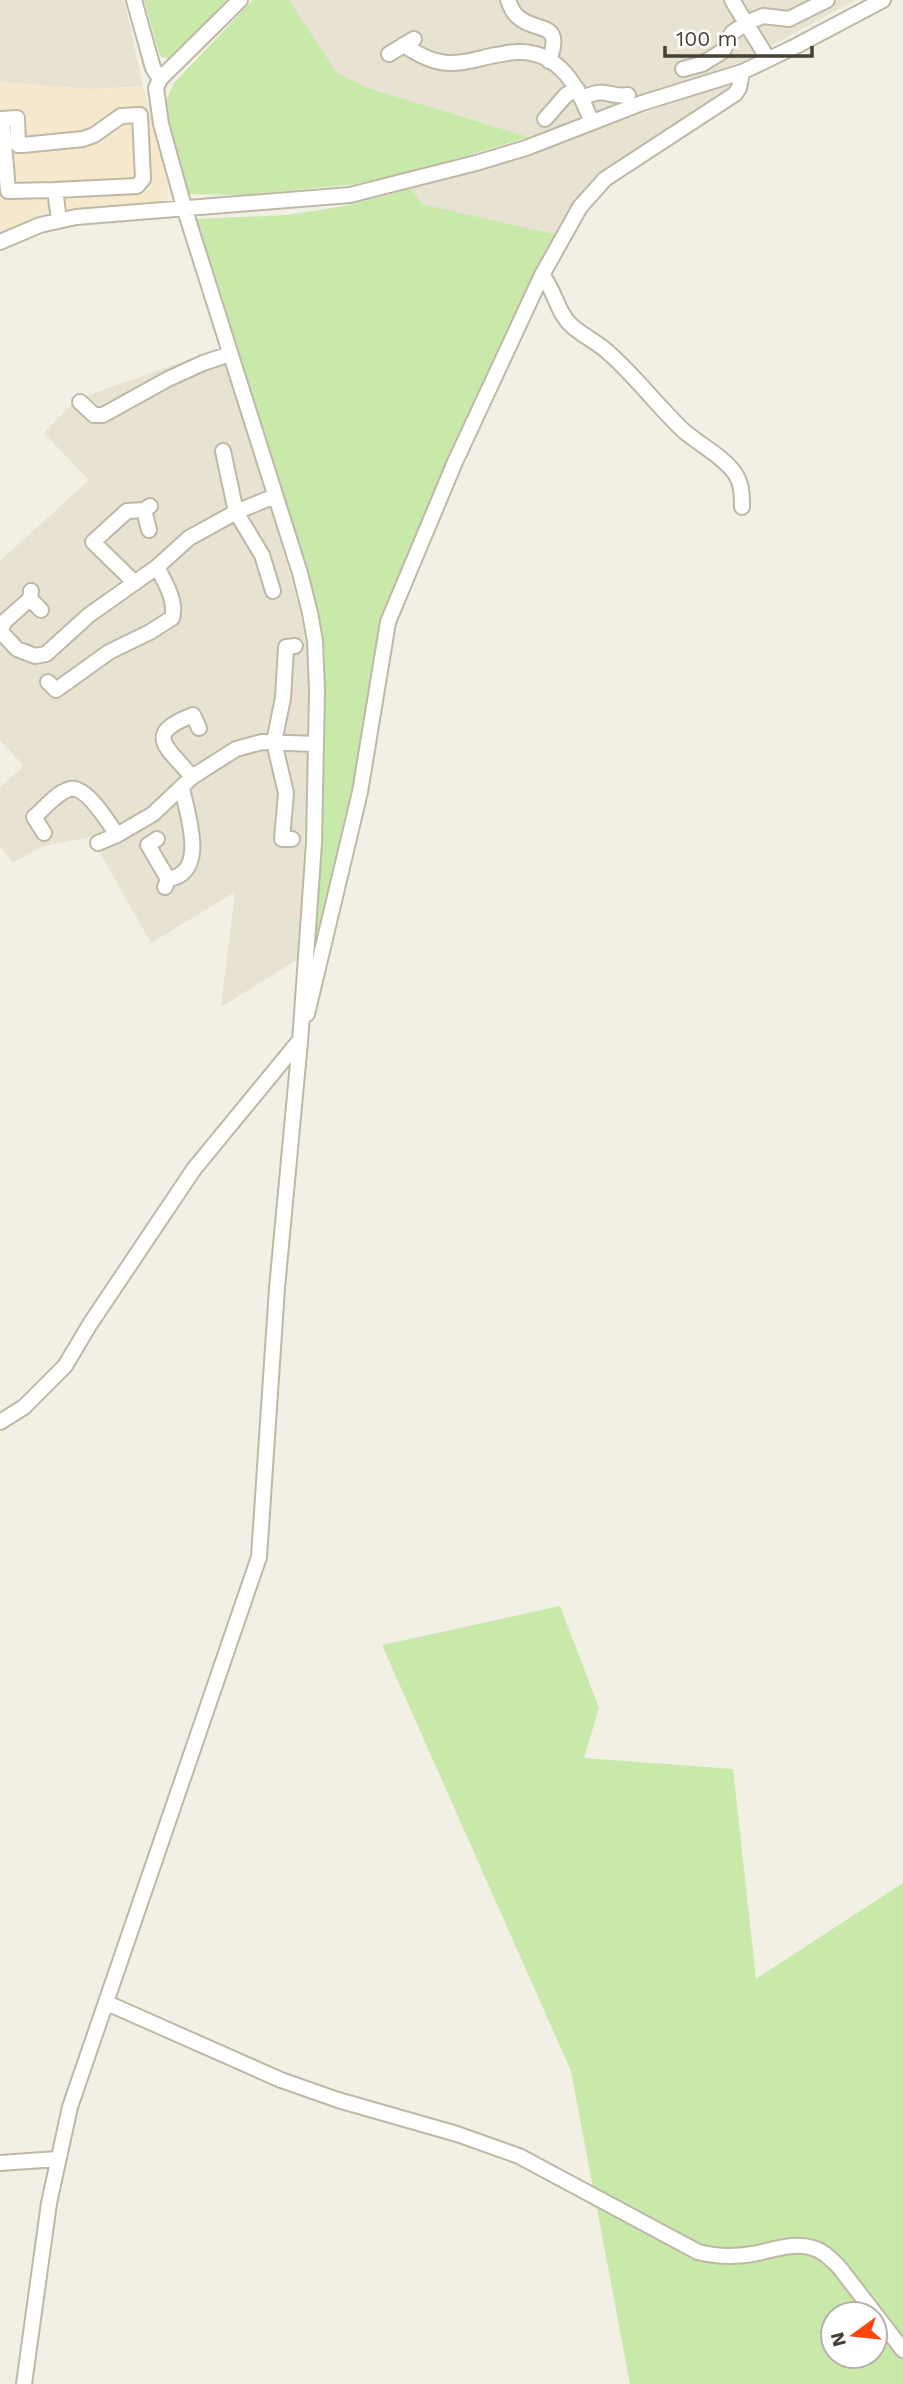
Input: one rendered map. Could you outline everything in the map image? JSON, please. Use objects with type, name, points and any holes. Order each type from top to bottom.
[{"type":"street","points":[[134,0],[153,68],[160,79]]},
{"type":"street","points":[[24,2384],[37,2278],[70,2107],[259,1557],[277,1288],[300,1042],[303,965],[314,844],[317,691],[315,641],[300,573],[184,208],[161,124],[156,88],[160,79],[240,0]]},
{"type":"street","points":[[732,0],[768,59]]},
{"type":"street","points":[[683,69],[704,57],[723,51],[732,33],[746,23],[763,16],[789,19],[827,0]]},
{"type":"street","points":[[0,242],[59,220],[98,214],[350,195],[488,159],[526,148],[591,121],[742,72],[883,0]]},
{"type":"street","points":[[503,1],[515,15],[547,29],[552,34],[555,42],[549,61]]},
{"type":"street","points":[[389,54],[409,42],[424,58],[447,63],[460,63],[520,51],[549,61],[568,75],[580,93],[591,121]]},
{"type":"street","points":[[0,1422],[24,1408],[65,1366],[194,1169],[300,1042],[360,792],[388,621],[454,462],[542,275],[571,222],[597,187],[735,94],[742,72]]},
{"type":"street","points":[[545,120],[566,95],[603,91],[620,96],[628,95]]},
{"type":"street","points":[[140,115],[144,179],[137,187],[55,190],[8,191],[2,119],[17,118],[18,145],[23,145],[83,139],[94,135],[121,116],[140,115]]},
{"type":"street","points":[[55,190],[59,220]]},
{"type":"street","points":[[542,275],[549,283],[563,315],[572,326],[609,353],[676,423],[725,462],[740,484],[742,507]]},
{"type":"street","points":[[80,402],[94,415],[103,415],[168,379],[230,354]]},
{"type":"street","points":[[223,451],[236,512],[261,555],[273,591]]},
{"type":"street","points":[[41,610],[31,595],[5,621],[0,631],[17,649],[36,656],[46,654],[89,615],[157,568],[189,538],[236,512],[275,496]]},
{"type":"street","points":[[135,583],[93,542],[127,511],[147,508],[149,530]]},
{"type":"street","points":[[48,682],[56,690],[109,652],[172,618],[174,610],[166,583],[157,568]]},
{"type":"street","points":[[292,839],[282,839],[286,793],[274,743],[284,698],[286,648],[295,646]]},
{"type":"street","points":[[192,776],[167,750],[163,736],[167,729],[193,715],[199,727]]},
{"type":"street","points":[[98,843],[153,814],[192,776],[236,749],[262,742],[316,744]]},
{"type":"street","points":[[157,839],[148,845],[167,883],[185,871],[190,865],[192,854],[192,832],[182,788]]},
{"type":"street","points":[[44,833],[34,817],[62,793],[77,789],[91,801],[117,835]]},
{"type":"street","points":[[107,2003],[281,2080],[519,2156],[698,2252],[733,2256],[787,2246],[815,2248],[839,2267],[903,2350]]},
{"type":"street","points":[[0,2163],[58,2160]]},
{"type":"shaded area","points":[[0,0],[124,0],[143,86],[91,89],[0,82]]},
{"type":"shaded area","points":[[289,0],[855,0],[743,61],[529,137],[368,88],[337,73]]},
{"type":"shaded area","points":[[0,82],[91,89],[143,87],[167,180],[168,199],[139,205],[43,213],[0,233]]},
{"type":"shaded area","points":[[729,85],[731,89],[644,150],[558,235],[422,204],[411,189],[501,165]]},
{"type":"shaded area","points":[[221,348],[279,535],[304,627],[308,664],[304,847],[308,851],[300,958],[221,1007],[235,892],[151,943],[91,837],[43,846],[13,863],[0,846],[0,787],[24,766],[0,740],[0,561],[89,480],[44,433],[73,403]]},
{"type":"green space","points":[[144,0],[231,0],[172,60],[160,56]]},
{"type":"green space","points":[[253,0],[289,0],[337,73],[368,88],[529,137],[436,165],[356,184],[243,195],[188,194],[162,109],[174,83]]},
{"type":"green space","points":[[411,189],[422,204],[558,235],[384,617],[358,783],[311,994],[325,653],[292,528],[196,219],[287,215],[345,206]]},
{"type":"green space","points":[[560,1606],[599,1708],[584,1758],[733,1769],[756,1979],[903,1883],[903,2384],[630,2384],[571,2071],[382,1645]]}]
